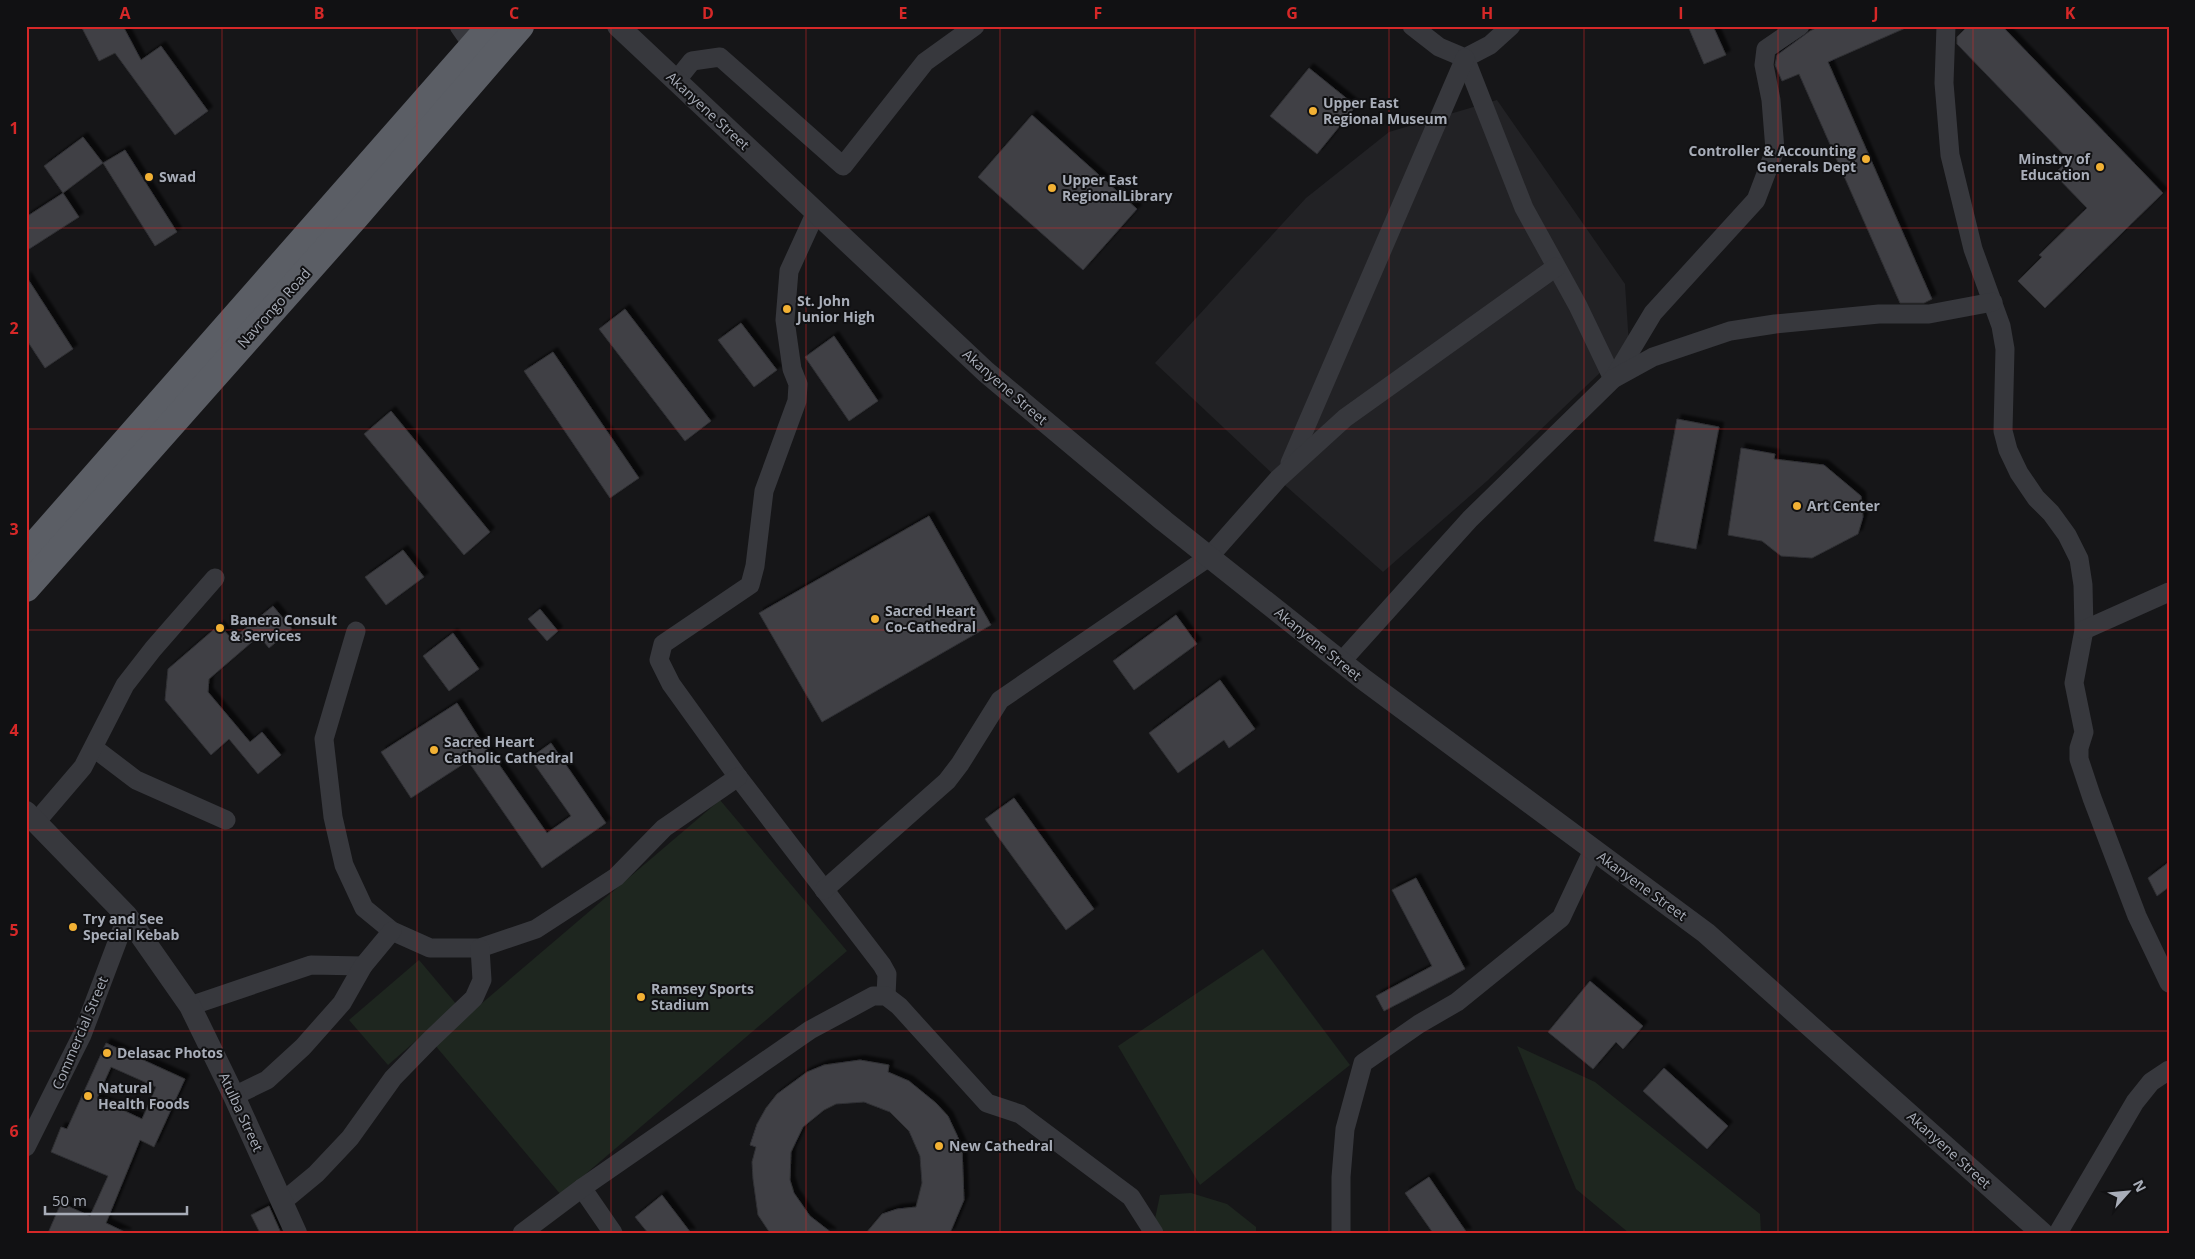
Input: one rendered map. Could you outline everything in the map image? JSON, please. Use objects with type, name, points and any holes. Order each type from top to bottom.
[{"type":"highway","name":"Navrongo Road","points":[[26,588],[520,26]]},
{"type":"highway","name":"Navrongo Road","points":[[26,555],[475,33]]},
{"type":"street","name":"Akanyene Street","points":[[618,26],[986,372],[1209,557],[1341,662],[1706,934],[2042,1233]]},
{"type":"street","points":[[676,81],[692,61],[720,57],[843,166],[925,62],[975,26]]},
{"type":"street","points":[[1412,26],[1440,47],[1465,58],[1524,208],[1556,266],[1613,379]]},
{"type":"street","points":[[1287,470],[1465,58],[1490,45],[1511,26]]},
{"type":"street","points":[[1341,662],[1470,519],[1613,379],[1653,313],[1756,200],[1775,150],[1771,100],[1764,65],[1766,49],[1800,26]]},
{"type":"street","points":[[1946,26],[1944,83],[1950,155],[1973,249],[2001,326],[2006,349],[2003,431],[2008,450],[2019,473],[2036,498],[2051,512],[2067,535],[2079,559],[2083,585],[2084,630],[2074,683],[2084,732],[2079,748],[2079,759],[2137,916],[2169,983]]},
{"type":"street","points":[[816,212],[789,271],[785,320],[792,369],[798,384],[797,401],[764,492],[755,566],[750,585],[663,644],[660,660],[671,684],[738,777],[882,965],[887,974],[886,996]]},
{"type":"street","points":[[824,890],[947,781],[960,764],[1000,700],[1209,557],[1287,470],[1345,418],[1556,266]]},
{"type":"street","points":[[1613,379],[1654,357],[1730,331],[1775,324],[1879,314],[1929,314],[1992,302]]},
{"type":"street","points":[[31,817],[83,767],[125,685],[152,648],[215,578]]},
{"type":"street","points":[[2084,630],[2169,592]]},
{"type":"street","points":[[356,631],[324,739],[333,817],[344,865],[364,908],[392,931],[430,948],[480,948],[536,929],[616,877],[664,828],[738,777]]},
{"type":"street","points":[[94,748],[136,780],[226,820]]},
{"type":"street","name":"Atulba Street","points":[[31,817],[126,916],[190,1006],[234,1096],[296,1233]]},
{"type":"street","points":[[1341,1233],[1341,1178],[1345,1130],[1363,1063],[1418,1024],[1457,1002],[1561,918],[1593,850]]},
{"type":"street","name":"Commercial Street","points":[[26,1147],[82,1035],[126,916]]},
{"type":"street","points":[[234,1096],[267,1080],[303,1047],[342,1003],[363,966],[392,931]]},
{"type":"street","points":[[281,1203],[316,1174],[350,1138],[394,1078],[474,998],[482,980],[480,948]]},
{"type":"street","points":[[190,1006],[311,965],[363,966]]},
{"type":"street","points":[[522,1233],[582,1188],[810,1030],[873,996],[886,996],[899,1006],[987,1103],[1020,1114],[1131,1197],[1154,1233]]},
{"type":"street","points":[[2058,1233],[2135,1102],[2151,1082],[2169,1070]]},
{"type":"street","points":[[582,1188],[613,1233]]},
{"type":"shaded area","points":[[1497,100],[1625,284],[1629,345],[1487,481],[1383,572],[1278,479],[1155,363],[1306,198],[1389,132]]},
{"type":"shaded area","name":"Ramsey Sports Stadium","points":[[720,800],[847,951],[561,1195],[434,1044]]},
{"type":"shaded area","points":[[1263,949],[1350,1065],[1200,1185],[1118,1046]]},
{"type":"shaded area","points":[[419,960],[457,1005],[388,1065],[349,1020]]},
{"type":"shaded area","points":[[1517,1046],[1595,1082],[1760,1214],[1761,1233],[1629,1233],[1576,1189]]},
{"type":"shaded area","points":[[1191,1193],[1227,1204],[1256,1227],[1256,1233],[1152,1233],[1160,1195]]},
{"type":"building","points":[[81,26],[123,26],[141,60],[161,46],[208,111],[175,135],[115,53],[99,61]]},
{"type":"building","points":[[1688,26],[1713,26],[1726,55],[1704,64]]},
{"type":"building","points":[[1820,26],[1910,26],[1828,62],[1932,299],[1924,303],[1900,303],[1799,74],[1782,81],[1775,65],[1777,55]]},
{"type":"building","name":"Minstry of Education","points":[[1968,26],[2002,26],[2163,193],[2045,308],[2018,281],[2042,257],[2039,255],[2087,208],[2054,174],[2069,160],[1957,44],[1957,37]]},
{"type":"building","name":"Upper East Regional Museum","points":[[1309,68],[1356,106],[1317,154],[1270,116]]},
{"type":"building","name":"Upper East RegionalLibrary","points":[[1032,115],[1137,209],[1083,270],[978,177]]},
{"type":"building","points":[[83,137],[103,163],[63,193],[44,166]]},
{"type":"building","points":[[125,150],[177,232],[155,246],[103,163]]},
{"type":"building","points":[[63,193],[79,217],[26,251],[26,217]]},
{"type":"building","points":[[26,276],[73,349],[45,368],[26,339]]},
{"type":"building","points":[[625,309],[711,421],[685,441],[599,329]]},
{"type":"building","points":[[741,323],[777,370],[754,387],[718,340]]},
{"type":"building","points":[[834,336],[878,401],[849,421],[805,357]]},
{"type":"building","points":[[553,352],[639,478],[610,498],[524,371]]},
{"type":"building","points":[[391,411],[490,532],[464,555],[364,434]]},
{"type":"building","points":[[1677,419],[1719,427],[1696,549],[1654,541]]},
{"type":"building","name":"Art Center","points":[[1741,448],[1775,454],[1774,459],[1824,465],[1861,496],[1863,517],[1858,534],[1812,558],[1781,556],[1762,541],[1728,535]]},
{"type":"building","name":"Sacred Heart Co-Cathedral","points":[[929,516],[991,625],[822,722],[759,613]]},
{"type":"building","points":[[403,550],[424,577],[386,605],[365,577]]},
{"type":"building","points":[[273,606],[292,629],[269,648],[259,636],[209,679],[208,692],[250,742],[262,732],[281,755],[258,774],[229,739],[211,755],[165,700],[168,669],[219,625],[232,639]]},
{"type":"building","points":[[540,609],[558,631],[547,641],[528,619]]},
{"type":"building","points":[[1176,615],[1197,644],[1134,690],[1113,661]]},
{"type":"building","points":[[453,633],[479,669],[449,691],[423,656]]},
{"type":"building","points":[[1220,680],[1255,729],[1229,748],[1224,740],[1178,773],[1149,733]]},
{"type":"building","points":[[457,703],[496,764],[498,763],[547,833],[571,816],[530,758],[551,743],[606,823],[542,868],[468,761],[411,798],[381,752]]},
{"type":"building","points":[[1014,798],[1094,909],[1066,930],[985,819]]},
{"type":"building","points":[[2169,862],[2169,887],[2157,896],[2148,878]]},
{"type":"building","points":[[1416,878],[1465,969],[1384,1011],[1376,996],[1432,966],[1392,890]]},
{"type":"building","points":[[1590,981],[1643,1026],[1623,1049],[1616,1042],[1593,1069],[1548,1032]]},
{"type":"building","points":[[106,1043],[185,1079],[154,1147],[140,1140],[106,1223],[127,1233],[48,1233],[61,1203],[90,1216],[108,1176],[51,1152],[61,1127],[67,1129]],"holes":[[[111,1067],[156,1087],[142,1119],[97,1098]]]},
{"type":"building","name":"New Cathedral","points":[[860,1060],[889,1065],[888,1072],[909,1081],[936,1103],[948,1116],[962,1146],[964,1200],[950,1233],[866,1233],[882,1214],[897,1209],[916,1207],[922,1183],[920,1156],[909,1131],[890,1112],[864,1102],[836,1104],[824,1110],[803,1127],[791,1152],[790,1180],[794,1193],[810,1216],[832,1233],[770,1233],[758,1215],[753,1179],[752,1162],[756,1147],[750,1145],[757,1124],[777,1094],[807,1072],[824,1065]]},
{"type":"building","points":[[1664,1068],[1728,1126],[1707,1149],[1643,1091]]},
{"type":"building","points":[[1429,1177],[1467,1233],[1433,1233],[1405,1193]]},
{"type":"building","points":[[662,1195],[691,1233],[648,1233],[635,1217]]},
{"type":"building","points":[[269,1206],[281,1233],[260,1233],[251,1215]]},
{"type":"place","name":"Upper East Regional Museum","points":[[1313,111]]},
{"type":"place","name":"Controller & Accounting Generals Dept","points":[[1866,159]]},
{"type":"place","name":"Minstry of Education","points":[[2100,167]]},
{"type":"place","name":"Swad","points":[[149,177]]},
{"type":"place","name":"Upper East RegionalLibrary","points":[[1052,188]]},
{"type":"place","name":"St. John Junior High","points":[[787,309]]},
{"type":"place","name":"Art Center","points":[[1797,506]]},
{"type":"place","name":"Sacred Heart Co-Cathedral","points":[[875,619]]},
{"type":"place","name":"Banera Consult & Services","points":[[220,628]]},
{"type":"place","name":"Sacred Heart Catholic Cathedral","points":[[434,750]]},
{"type":"place","name":"Try and See Special Kebab","points":[[73,927]]},
{"type":"place","name":"Ramsey Sports Stadium","points":[[641,997]]},
{"type":"place","name":"Delasac Photos","points":[[107,1053]]},
{"type":"place","name":"Natural Health Foods","points":[[88,1096]]},
{"type":"place","name":"New Cathedral","points":[[939,1146]]}]
